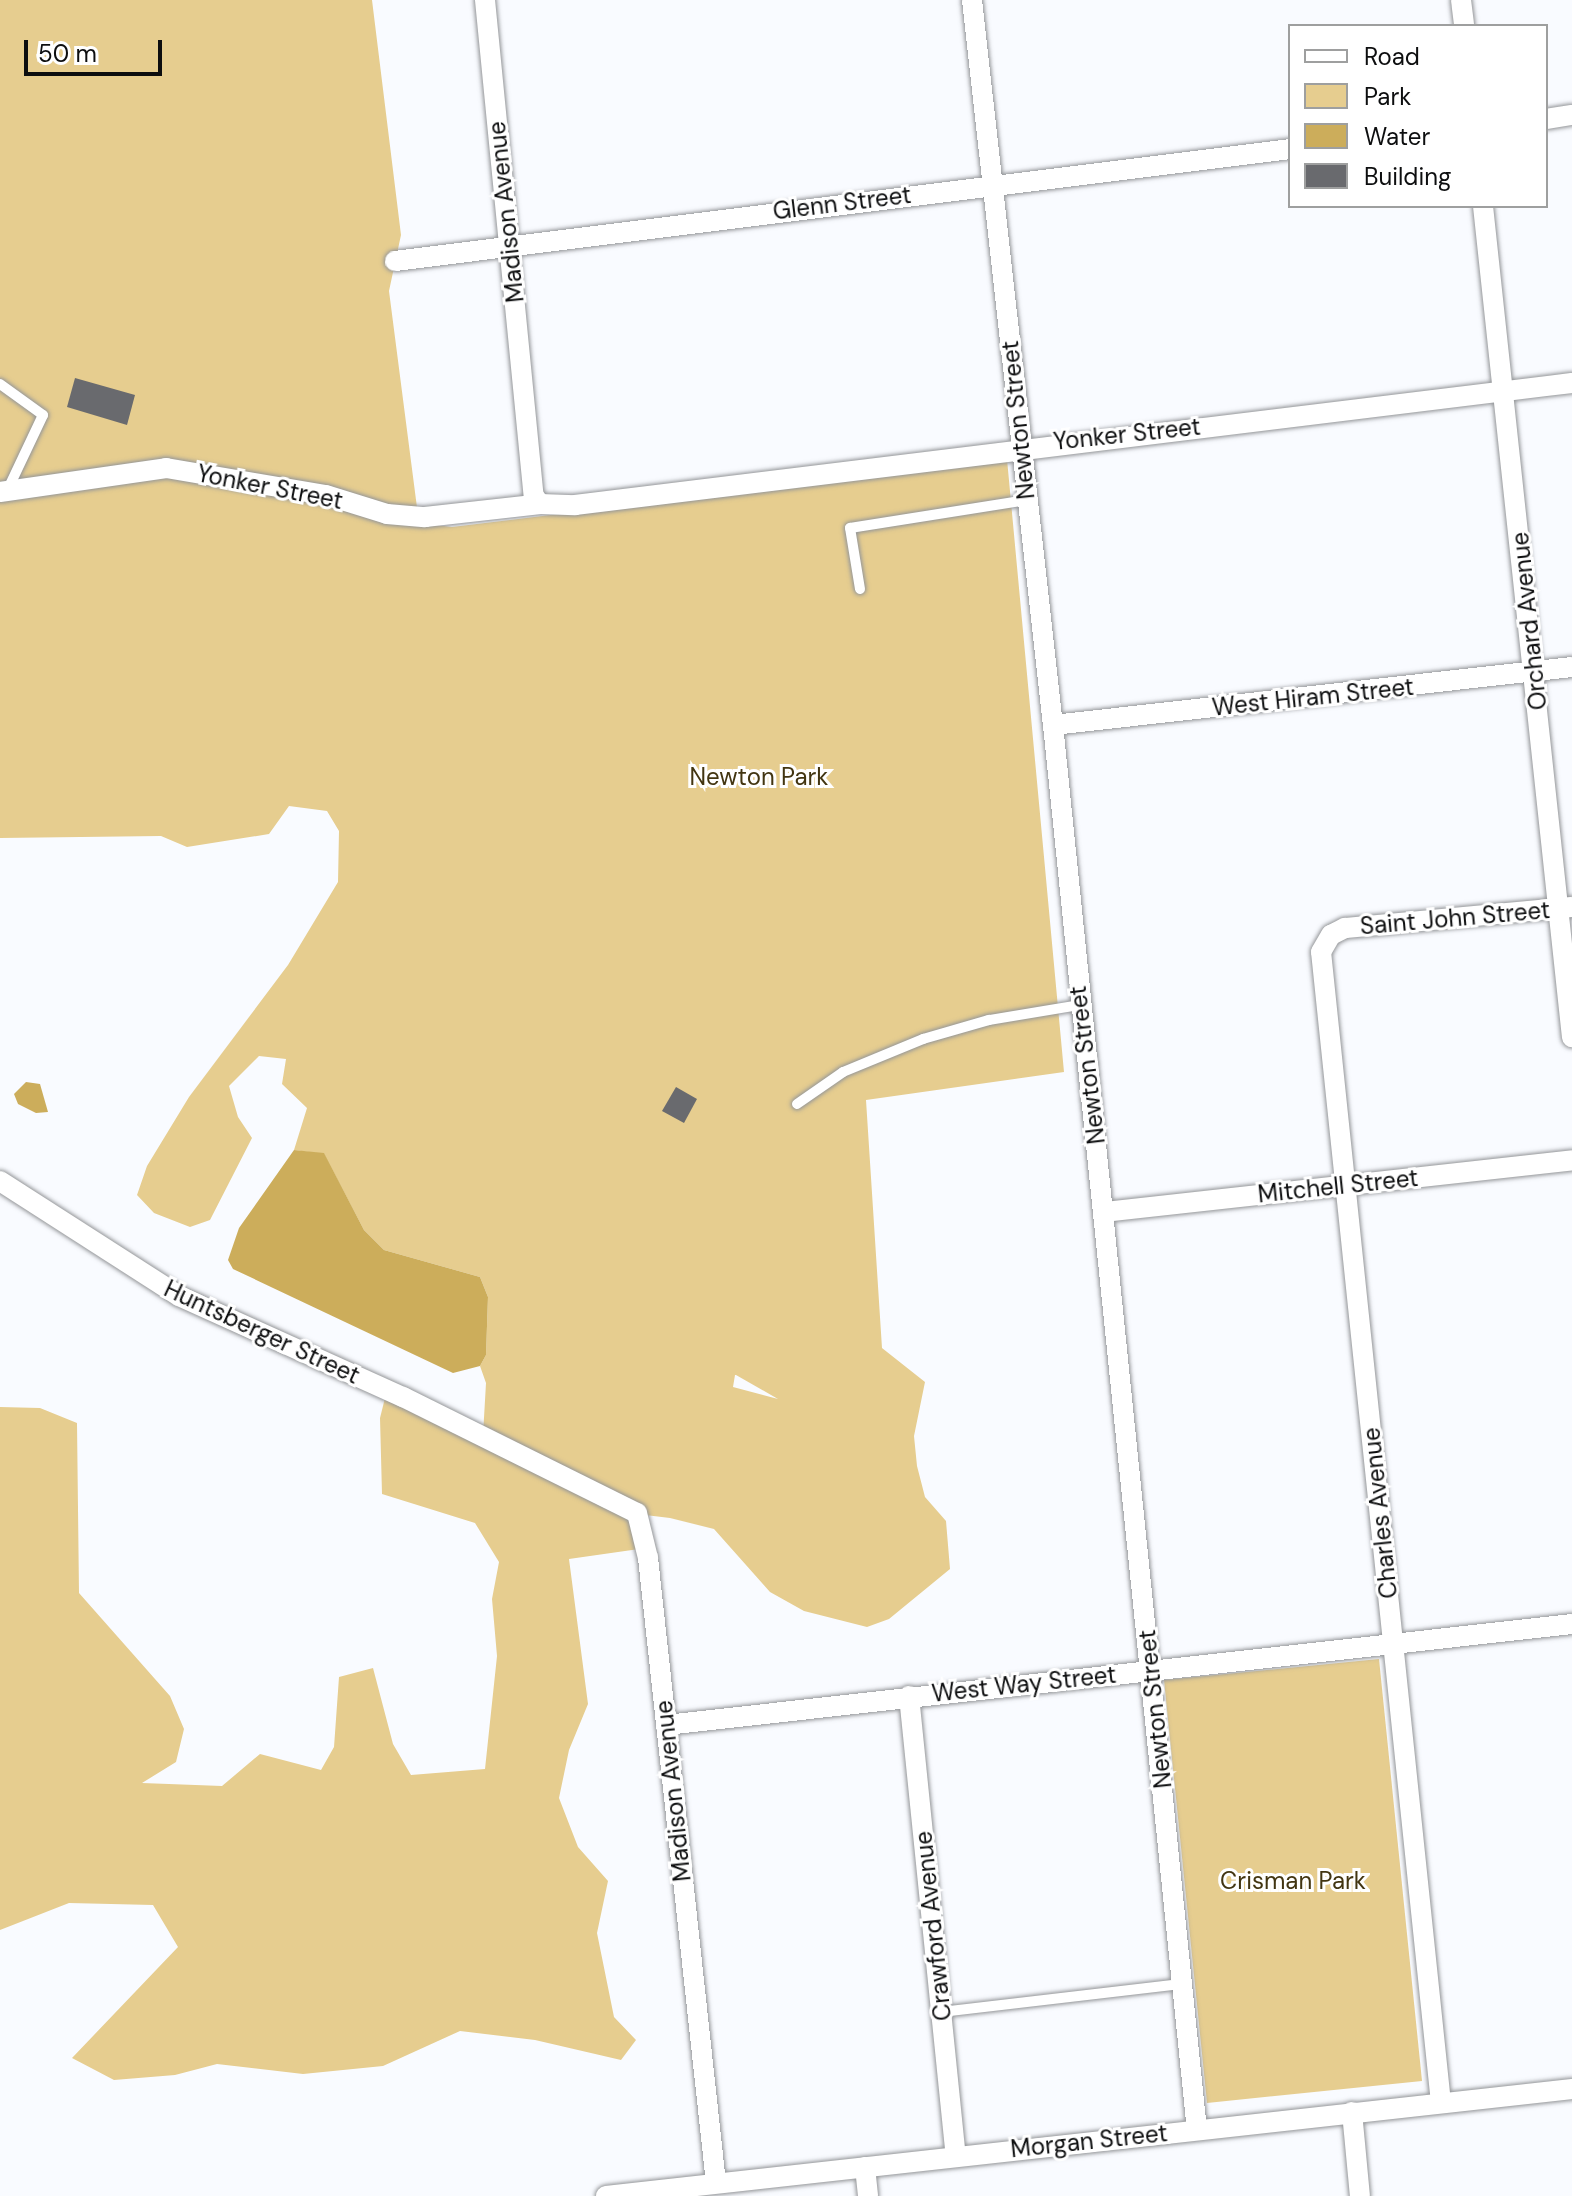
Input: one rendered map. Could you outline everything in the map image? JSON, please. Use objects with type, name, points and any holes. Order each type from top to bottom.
[{"type":"street","name":"Madison Avenue","points":[[485,0],[534,496],[540,504]]},
{"type":"street","name":"Newton Street","points":[[972,0],[1053,725],[1197,2130]]},
{"type":"street","points":[[1461,0],[1464,24]]},
{"type":"street","points":[[1548,119],[1572,115]]},
{"type":"street","name":"Glenn Street","points":[[395,261],[1288,149]]},
{"type":"street","name":"Orchard Avenue","points":[[1483,208],[1533,672],[1565,908],[1572,1037]]},
{"type":"street","name":"Yonker Street","points":[[4,492],[166,468],[326,495],[387,514],[425,517],[540,504],[575,505],[1021,447],[1572,383]]},
{"type":"street","name":"West Hiram Street","points":[[1053,725],[1572,667]]},
{"type":"street","name":"Saint John Street","points":[[1339,931],[1565,908]]},
{"type":"street","name":"Charles Avenue","points":[[1339,931],[1323,944],[1321,972],[1441,2103]]},
{"type":"street","name":"Mitchell Street","points":[[1104,1212],[1572,1160]]},
{"type":"street","name":"Huntsberger Street","points":[[0,1181],[179,1296],[403,1397],[534,1466]]},
{"type":"street","name":"Madison Avenue","points":[[534,1466],[637,1513],[648,1558],[716,2183]]},
{"type":"street","name":"West Way Street","points":[[666,1725],[1572,1624]]},
{"type":"street","name":"Crawford Avenue","points":[[909,1696],[956,2155]]},
{"type":"street","name":"Morgan Street","points":[[606,2196],[1572,2089]]},
{"type":"street","points":[[1352,2112],[1360,2196]]},
{"type":"street","points":[[865,2167],[868,2196]]},
{"type":"lane","points":[[0,384],[43,415],[4,492]]},
{"type":"lane","points":[[860,589],[850,528],[1027,500]]},
{"type":"lane","points":[[797,1104],[843,1072],[923,1039],[989,1020],[1080,1005]]},
{"type":"lane","points":[[942,2012],[1183,1984]]},
{"type":"green space","name":"Newton Park","points":[[0,0],[372,0],[401,235],[389,291],[419,523],[452,527],[1007,459],[1064,1072],[866,1100],[882,1348],[925,1382],[914,1436],[917,1466],[925,1497],[946,1521],[950,1569],[889,1619],[867,1627],[804,1611],[770,1592],[714,1529],[670,1518],[637,1514],[646,1548],[569,1559],[588,1704],[569,1750],[559,1798],[578,1847],[608,1881],[597,1933],[614,2017],[636,2040],[621,2060],[535,2040],[460,2031],[383,2066],[303,2074],[217,2064],[175,2075],[114,2080],[72,2058],[178,1947],[153,1905],[69,1903],[0,1930],[0,1407],[40,1408],[77,1423],[79,1593],[170,1696],[184,1729],[176,1762],[142,1783],[222,1786],[260,1754],[321,1770],[334,1747],[339,1677],[373,1668],[393,1744],[411,1775],[485,1769],[497,1656],[492,1599],[499,1562],[475,1523],[382,1494],[380,1418],[387,1390],[483,1435],[486,1383],[480,1366],[486,1355],[488,1297],[480,1277],[384,1250],[364,1230],[324,1154],[294,1150],[307,1108],[282,1084],[286,1059],[259,1056],[229,1086],[238,1117],[252,1138],[210,1220],[190,1227],[154,1213],[137,1195],[147,1166],[189,1097],[288,965],[338,882],[339,831],[327,811],[289,806],[269,834],[187,847],[161,836],[0,838]],"holes":[[[735,1375],[778,1399],[733,1387]]]},
{"type":"green space","name":"Crisman Park","points":[[1379,1659],[1422,2081],[1207,2103],[1164,1680]]},
{"type":"water","points":[[26,1082],[40,1084],[48,1112],[36,1113],[18,1104],[14,1094]]},
{"type":"water","points":[[294,1150],[324,1153],[364,1230],[384,1250],[480,1277],[488,1297],[486,1355],[480,1366],[453,1373],[233,1269],[228,1260],[239,1228]]},
{"type":"building","points":[[75,378],[135,395],[127,425],[67,407]]},
{"type":"building","points":[[676,1087],[697,1099],[684,1123],[662,1111]]}]
